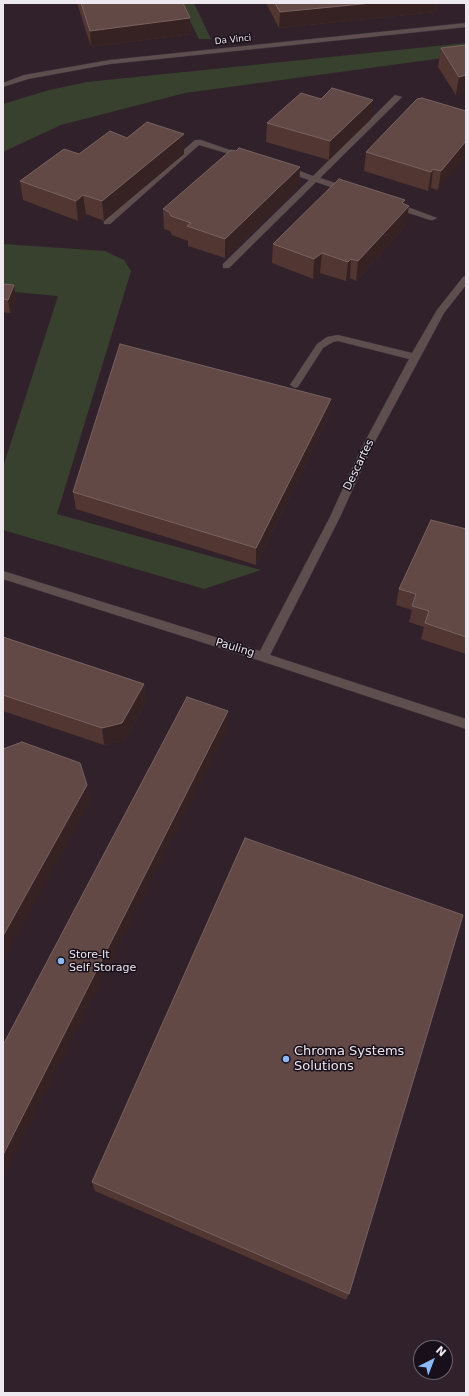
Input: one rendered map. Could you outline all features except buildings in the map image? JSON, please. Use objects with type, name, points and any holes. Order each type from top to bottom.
[{"type":"street","name":"Da Vinci","points":[[3,85],[27,77],[110,62],[466,25]]},
{"type":"street","points":[[226,266],[398,97]]},
{"type":"street","points":[[107,222],[198,142],[249,158]]},
{"type":"street","points":[[278,167],[359,193]]},
{"type":"street","points":[[388,203],[433,218]]},
{"type":"street","name":"Descartes","points":[[263,657],[335,517],[366,449],[415,357],[440,312],[466,279]]},
{"type":"street","points":[[295,385],[320,346],[330,339],[338,338],[415,357]]},
{"type":"street","name":"Pauling","points":[[3,575],[263,657],[466,724]]},
{"type":"shaded area","points":[[3,3],[466,3],[466,1393],[3,1393]]},
{"type":"green space","points":[[181,3],[194,3],[211,39],[199,39]]},
{"type":"green space","points":[[466,43],[466,55],[185,93],[61,125],[3,152],[3,104],[49,90],[87,82]]},
{"type":"green space","points":[[3,244],[105,251],[124,260],[131,271],[57,514],[261,570],[204,589],[3,530],[3,467],[58,296],[3,291]]},
{"type":"place","name":"Store-It Self Storage","points":[[61,961]]},
{"type":"place","name":"Chroma Systems Solutions","points":[[286,1059]]}]
